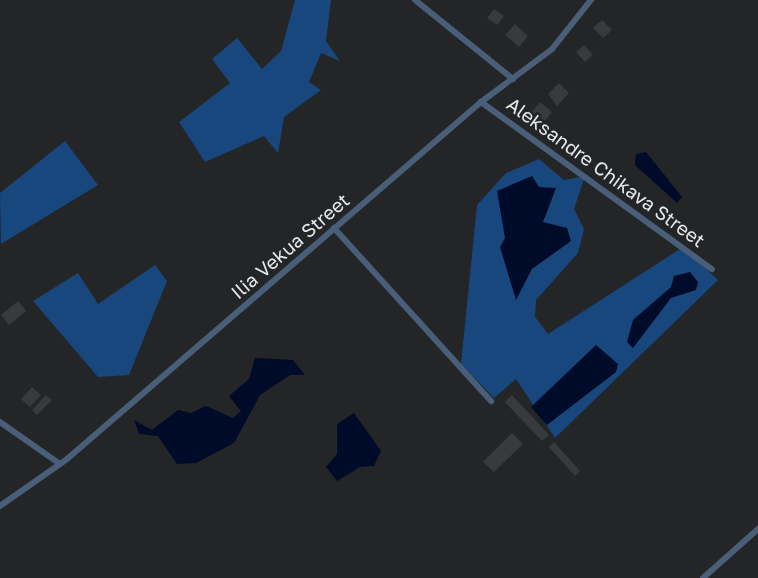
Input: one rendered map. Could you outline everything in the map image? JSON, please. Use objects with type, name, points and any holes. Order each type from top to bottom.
[{"type":"street","points":[[415,0],[513,79]]},
{"type":"street","name":"Ilia Vekua Street","points":[[0,506],[60,464],[481,102],[552,49],[591,0]]},
{"type":"street","name":"Aleksandre Chikava Street","points":[[481,102],[712,269]]},
{"type":"street","points":[[334,228],[491,401]]},
{"type":"street","points":[[0,422],[60,464]]},
{"type":"street","points":[[703,578],[758,529]]},
{"type":"shaded area","points":[[295,0],[331,0],[326,41],[340,61],[321,53],[309,82],[321,90],[284,117],[278,153],[264,136],[205,162],[179,122],[230,83],[212,59],[237,38],[262,69],[281,51]]},
{"type":"shaded area","points":[[65,141],[98,185],[1,244],[0,193]]},
{"type":"shaded area","points":[[646,152],[682,197],[677,203],[635,165],[636,154]]},
{"type":"shaded area","points":[[539,159],[564,180],[585,176],[574,209],[584,229],[578,253],[536,300],[535,317],[548,334],[683,247],[718,280],[555,438],[516,379],[494,398],[461,364],[477,205],[506,173]]},
{"type":"shaded area","points":[[532,176],[539,187],[556,188],[543,222],[567,228],[571,241],[532,269],[516,300],[500,247],[505,238],[497,191]]},
{"type":"shaded area","points":[[155,265],[167,281],[129,375],[98,377],[33,301],[78,273],[98,304]]},
{"type":"shaded area","points":[[690,272],[698,282],[696,290],[671,298],[633,348],[627,342],[633,320],[671,287],[674,276]]},
{"type":"shaded area","points":[[596,345],[618,364],[616,372],[547,425],[531,407]]},
{"type":"shaded area","points":[[255,358],[293,360],[305,375],[290,375],[260,395],[234,443],[196,463],[177,464],[158,436],[139,434],[134,420],[152,430],[178,410],[191,413],[206,406],[233,418],[241,411],[229,396],[249,379]]},
{"type":"shaded area","points":[[354,413],[381,451],[374,466],[360,467],[337,481],[326,467],[337,454],[337,424]]},
{"type":"building","points":[[494,9],[504,16],[497,25],[487,18]]},
{"type":"building","points":[[602,20],[612,30],[603,38],[593,28]]},
{"type":"building","points":[[515,24],[528,36],[519,47],[505,35]]},
{"type":"building","points":[[584,45],[593,55],[585,62],[576,52]]},
{"type":"building","points":[[559,83],[569,93],[557,106],[548,94]]},
{"type":"building","points":[[540,102],[552,112],[543,123],[531,113]]},
{"type":"building","points":[[18,301],[26,311],[9,325],[1,315]]},
{"type":"building","points":[[32,387],[41,395],[30,407],[21,399]]},
{"type":"building","points":[[46,395],[52,400],[37,415],[32,410]]},
{"type":"building","points":[[512,395],[549,435],[542,441],[505,402]]},
{"type":"building","points":[[512,433],[523,444],[494,472],[483,462]]},
{"type":"building","points":[[554,442],[580,471],[575,476],[549,447]]}]
